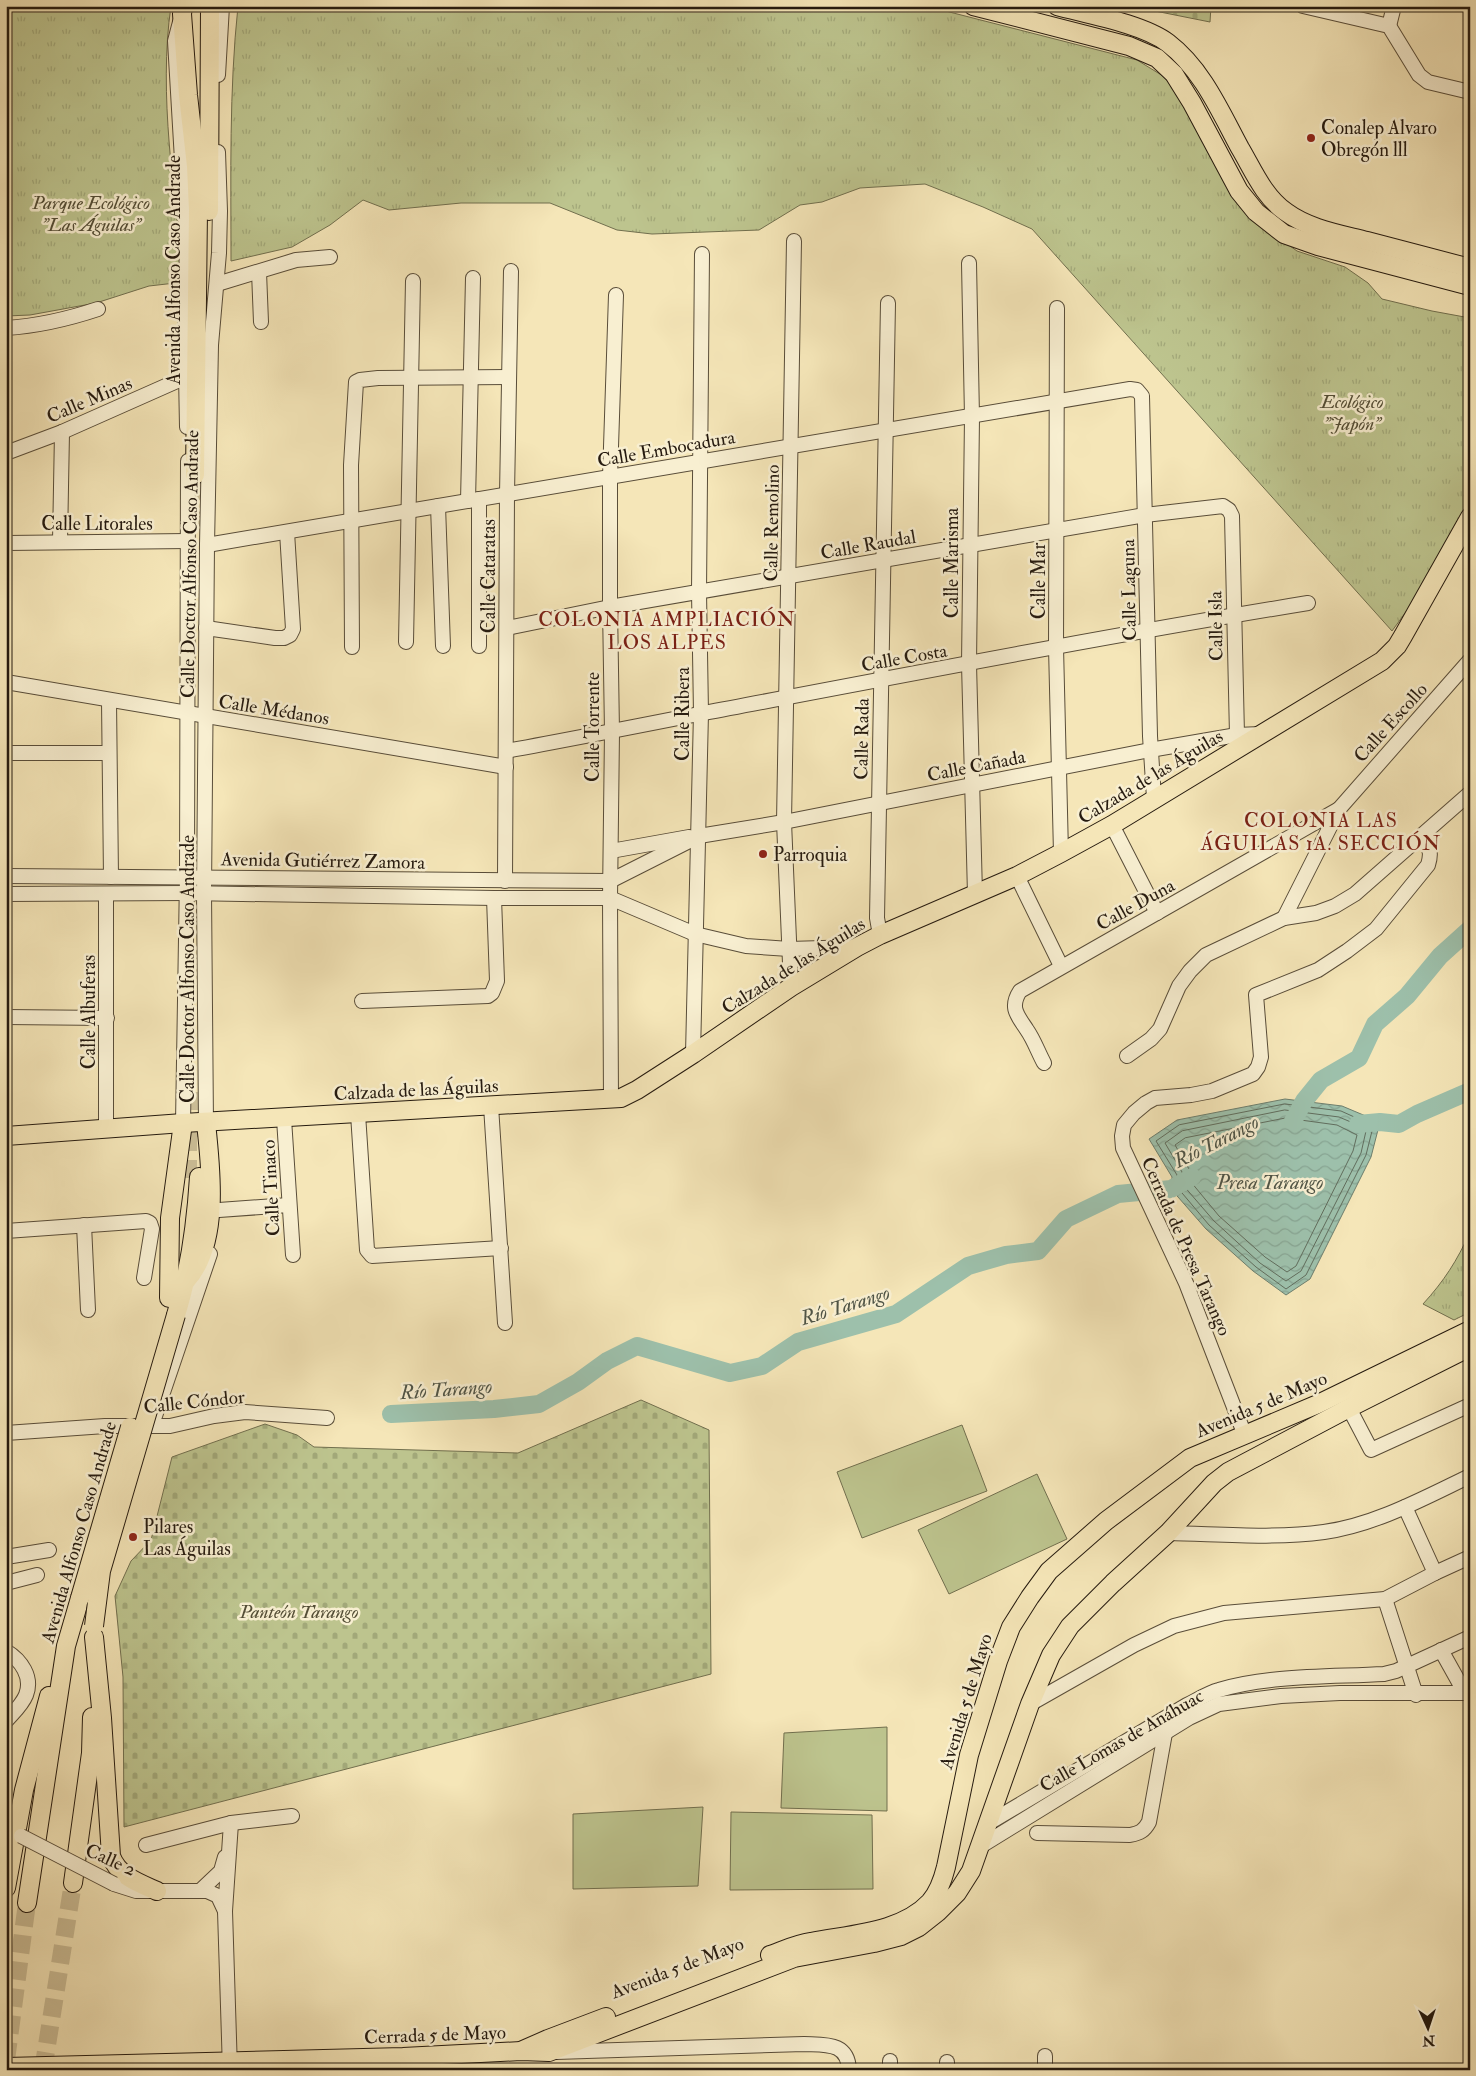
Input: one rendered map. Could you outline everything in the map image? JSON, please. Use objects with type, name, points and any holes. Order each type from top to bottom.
[{"type":"main road","name":"Avenida Alfonso Caso Andrade","points":[[183,10],[198,210],[198,474],[210,255],[214,131],[210,6]]},
{"type":"main road","points":[[973,6],[1129,46],[1157,58],[1174,74],[1240,191],[1256,212],[1284,234],[1318,246],[1470,286]]},
{"type":"main road","points":[[1057,6],[1136,27],[1166,42],[1190,64],[1210,93],[1264,188],[1284,211],[1298,220],[1324,230],[1470,268]]},
{"type":"main road","name":"Calzada de las Águilas","points":[[6,1136],[183,1123],[284,1119],[621,1098],[637,1090],[791,987],[857,947],[880,935],[1017,876],[1112,825],[1382,661],[1397,646],[1470,517]]},
{"type":"main road","points":[[186,1281],[195,1272],[205,1243],[210,1216],[210,1122]]},
{"type":"main road","points":[[170,1309],[170,1218],[183,1123]]},
{"type":"main road","name":"Avenida Alfonso Caso Andrade","points":[[27,1903],[66,1646],[170,1309],[186,1281],[196,1215],[193,1177],[170,1309],[101,1571],[94,1632],[91,1753],[73,1883]]},
{"type":"main road","name":"Avenida 5 de Mayo","points":[[549,2052],[730,1976],[793,1946],[893,1925],[930,1902],[942,1882],[969,1755],[998,1661],[1011,1627],[1049,1571],[1106,1521],[1167,1473],[1190,1458],[1244,1433],[1318,1404],[1470,1330]]},
{"type":"main road","name":"Avenida 5 de Mayo","points":[[521,2052],[548,2039],[730,1976],[794,1958],[901,1936],[919,1927],[957,1893],[971,1871],[1030,1704],[1051,1655],[1070,1626],[1113,1583],[1168,1533],[1203,1494],[1228,1472],[1470,1347]]},
{"type":"main road","points":[[94,1632],[111,1856],[123,1874],[131,1880],[157,1891]]},
{"type":"main road","points":[[6,1888],[8,1856],[24,1790],[53,1684],[66,1646]]},
{"type":"main road","points":[[930,1902],[947,1890],[957,1878],[987,1824]]},
{"type":"main road","name":"Cerrada 5 de Mayo","points":[[6,2067],[403,2063],[521,2052],[549,2052]]},
{"type":"street","points":[[214,97],[222,6]]},
{"type":"street","points":[[1303,6],[1389,26],[1419,75],[1433,83],[1470,92]]},
{"type":"street","points":[[1389,26],[1394,6]]},
{"type":"street","name":"Calle Doctor Alfonso Caso Andrade","points":[[183,10],[175,41],[187,245],[185,321],[188,714],[183,1123]]},
{"type":"street","name":"Calle Doctor Alfonso Caso Andrade","points":[[210,1122],[204,878],[211,345],[217,284],[220,211],[214,131]]},
{"type":"street","name":"Calle Remolino","points":[[791,987],[784,822],[792,446],[794,241]]},
{"type":"street","name":"Calle Ribera","points":[[693,1054],[701,714],[699,592],[702,462],[702,254]]},
{"type":"street","points":[[217,284],[296,260],[330,258]]},
{"type":"street","name":"Calle Marisma","points":[[969,263],[972,417],[969,664],[975,894]]},
{"type":"street","name":"Calle Cataratas","points":[[505,881],[507,494],[511,270]]},
{"type":"street","points":[[259,272],[261,322]]},
{"type":"street","points":[[473,278],[472,378],[468,454],[473,500],[479,646]]},
{"type":"street","points":[[406,642],[412,281]]},
{"type":"street","name":"Calle Torrente","points":[[611,1100],[610,881],[612,732],[610,477],[616,295]]},
{"type":"street","name":"Calle Rada","points":[[880,935],[877,918],[888,303]]},
{"type":"street","name":"Calle Mar","points":[[1056,308],[1056,647],[1060,853]]},
{"type":"street","points":[[6,328],[25,327],[72,318],[98,309]]},
{"type":"street","points":[[352,646],[351,465],[356,382],[378,378],[509,376]]},
{"type":"street","name":"Calle Minas","points":[[6,454],[62,432],[186,377]]},
{"type":"street","name":"Calle Embocadura","points":[[207,545],[1130,389]]},
{"type":"street","name":"Calle Laguna","points":[[1130,389],[1137,390],[1142,396],[1150,750],[1154,798]]},
{"type":"street","points":[[60,542],[62,432]]},
{"type":"street","points":[[438,506],[443,646]]},
{"type":"street","name":"Calle Raudal","points":[[507,628],[610,607],[1144,515],[1223,506],[1229,510],[1232,516]]},
{"type":"street","name":"Calle Isla","points":[[1232,516],[1237,735]]},
{"type":"street","points":[[206,628],[275,638],[284,638],[290,635],[293,629],[287,532]]},
{"type":"street","name":"Calle Litorales","points":[[6,543],[188,541]]},
{"type":"street","name":"Calle Costa","points":[[506,751],[1148,630],[1308,603]]},
{"type":"street","name":"Calle Escollo","points":[[1339,809],[1470,660]]},
{"type":"street","name":"Calle Médanos","points":[[6,682],[506,767]]},
{"type":"street","points":[[109,701],[108,753],[111,877]]},
{"type":"street","name":"Calle Cañada","points":[[611,851],[784,822],[1150,750],[1237,735],[1261,734]]},
{"type":"street","points":[[6,753],[108,753]]},
{"type":"street","points":[[1127,1056],[1152,1039],[1160,1028],[1179,986],[1190,971],[1206,955],[1284,918],[1316,913],[1334,906],[1355,894],[1470,793]]},
{"type":"street","points":[[1284,918],[1339,809]]},
{"type":"street","name":"Calle Duna","points":[[1044,1063],[1027,1030],[1018,1019],[1014,1004],[1020,991],[1339,809]]},
{"type":"street","points":[[1112,825],[1157,913]]},
{"type":"street","name":"Calle Cañada","points":[[610,881],[699,836]]},
{"type":"street","name":"Cerrada de Presa Tarango","points":[[1244,1433],[1186,1283],[1123,1148],[1122,1136],[1124,1125],[1134,1113],[1155,1098],[1192,1095],[1212,1091],[1253,1074],[1258,1067],[1261,1057],[1256,996],[1318,970],[1376,929],[1428,865],[1431,854],[1429,847],[1420,838]]},
{"type":"street","name":"Avenida Gutiérrez Zamora","points":[[6,876],[610,881]]},
{"type":"street","points":[[1017,876],[1061,966]]},
{"type":"street","points":[[451,880],[451,897]]},
{"type":"street","name":"Avenida Gutiérrez Zamora","points":[[6,894],[204,893],[610,898]]},
{"type":"street","name":"Calle Albuferas","points":[[106,894],[106,1129]]},
{"type":"street","points":[[362,1001],[488,996],[492,993],[497,981],[494,898]]},
{"type":"street","points":[[610,898],[695,934],[746,946],[789,950],[857,947]]},
{"type":"street","points":[[6,1017],[107,1018]]},
{"type":"street","points":[[491,1106],[505,1323]]},
{"type":"street","points":[[358,1114],[367,1250],[372,1256],[501,1248]]},
{"type":"street","name":"Calle Tinaco","points":[[284,1119],[293,1256]]},
{"type":"street","points":[[151,1426],[215,1235],[219,1210],[210,1122]]},
{"type":"street","points":[[219,1210],[289,1205]]},
{"type":"street","points":[[6,1231],[141,1220],[150,1223],[152,1229],[144,1278]]},
{"type":"street","points":[[84,1225],[88,1310]]},
{"type":"street","points":[[1349,1408],[1371,1450],[1470,1405]]},
{"type":"street","name":"Calle Cóndor","points":[[6,1433],[105,1426],[170,1426],[214,1416],[245,1412],[327,1418]]},
{"type":"street","points":[[1168,1533],[1282,1535],[1325,1532],[1352,1526],[1405,1506],[1470,1476]]},
{"type":"street","points":[[1405,1506],[1435,1572]]},
{"type":"street","points":[[6,1557],[49,1550]]},
{"type":"street","points":[[1030,1704],[1134,1645],[1174,1626],[1224,1613],[1385,1599],[1435,1572],[1470,1557]]},
{"type":"street","points":[[6,1582],[37,1575]]},
{"type":"street","points":[[1385,1599],[1416,1694]]},
{"type":"street","name":"Calle Lomas de Anáhuac","points":[[987,1824],[1187,1704],[1217,1690],[1244,1684],[1279,1680],[1384,1674],[1470,1637]]},
{"type":"street","points":[[1441,1650],[1467,1693]]},
{"type":"street","points":[[6,1651],[16,1657],[25,1669],[28,1681],[27,1694],[6,1720]]},
{"type":"street","name":"Calle Lomas de Anáhuac","points":[[981,1846],[1189,1718],[1219,1704],[1244,1700],[1340,1693],[1467,1693]]},
{"type":"street","points":[[1038,1833],[1130,1835],[1145,1829],[1148,1822],[1165,1733]]},
{"type":"street","name":"Calle 2","points":[[146,1845],[231,1830],[292,1816]]},
{"type":"street","points":[[225,1912],[218,1896],[202,1889],[220,1871],[231,1830]]},
{"type":"street","points":[[230,2066],[225,1912],[231,1830]]},
{"type":"street","name":"Calle 2","points":[[14,1834],[114,1884],[136,1890],[202,1889]]},
{"type":"street","name":"Cerrada 5 de Mayo","points":[[549,2052],[804,2044],[828,2045],[840,2049],[847,2055],[849,2070]]},
{"type":"green space","name":"Parque Ecológico \"Las Águilas\"","points":[[6,6],[171,6],[167,40],[167,109],[184,282],[149,286],[96,303],[30,315],[6,316]]},
{"type":"green space","name":"Ecológico \"Japón\"","points":[[238,6],[926,6],[1137,60],[1163,76],[1178,93],[1239,205],[1254,220],[1297,251],[1345,267],[1368,283],[1382,299],[1470,318],[1470,498],[1416,598],[1392,631],[1032,229],[925,184],[860,188],[822,202],[800,205],[759,230],[652,234],[617,230],[550,203],[461,203],[389,210],[363,200],[330,225],[292,247],[231,261],[232,102]]},
{"type":"green space","points":[[1130,6],[1211,6],[1210,22]]},
{"type":"green space","points":[[1470,1232],[1470,1312],[1454,1320],[1423,1304],[1450,1270]]},
{"type":"green space","name":"Panteón Tarango","points":[[641,1400],[709,1430],[711,1674],[124,1827],[123,1677],[115,1596],[131,1561],[151,1540],[172,1457],[265,1424],[297,1435],[314,1447],[518,1453]]},
{"type":"green space","points":[[962,1425],[987,1491],[862,1538],[837,1472]]},
{"type":"green space","points":[[1037,1474],[1067,1539],[949,1594],[918,1530]]},
{"type":"green space","points":[[887,1727],[887,1811],[781,1808],[784,1733]]},
{"type":"green space","points":[[703,1807],[698,1886],[573,1889],[573,1814]]},
{"type":"green space","points":[[731,1812],[872,1815],[873,1889],[730,1890]]},
{"type":"water","name":"Presa Tarango","points":[[1285,1099],[1342,1106],[1380,1122],[1371,1157],[1310,1279],[1286,1295],[1253,1271],[1206,1229],[1171,1189],[1172,1177],[1149,1139],[1177,1120]]},
{"type":"waterway","points":[[1293,1121],[1304,1101],[1321,1080],[1359,1058],[1375,1024],[1407,996],[1440,956],[1470,929]]},
{"type":"waterway","points":[[1358,1124],[1380,1122],[1399,1124],[1470,1091]]},
{"type":"waterway","name":"Río Tarango","points":[[391,1414],[494,1409],[539,1404],[578,1382],[607,1361],[637,1346],[730,1373],[762,1366],[798,1342],[896,1314],[968,1266],[1006,1255],[1038,1251],[1066,1219],[1118,1194],[1171,1189],[1192,1177]]},
{"type":"tunnel","points":[[195,475],[195,527]]},
{"type":"tunnel","points":[[199,1083],[199,1137]]},
{"type":"tunnel","points":[[188,1128],[188,1178]]},
{"type":"tunnel","points":[[43,2070],[73,1883]]},
{"type":"tunnel","points":[[6,2060],[27,1903]]},
{"type":"place","name":"Conalep Alvaro Obregón lll","points":[[1311,138]]},
{"type":"place","name":"Parroquia","points":[[763,854]]},
{"type":"place","name":"Pilares Las Águilas","points":[[133,1537]]},
{"type":"district","name":"COLONIA AMPLIACIÓN LOS ALPES","points":[[667,630]]},
{"type":"district","name":"COLONIA LAS ÁGUILAS 1A. SECCIÓN","points":[[1321,832]]}]
